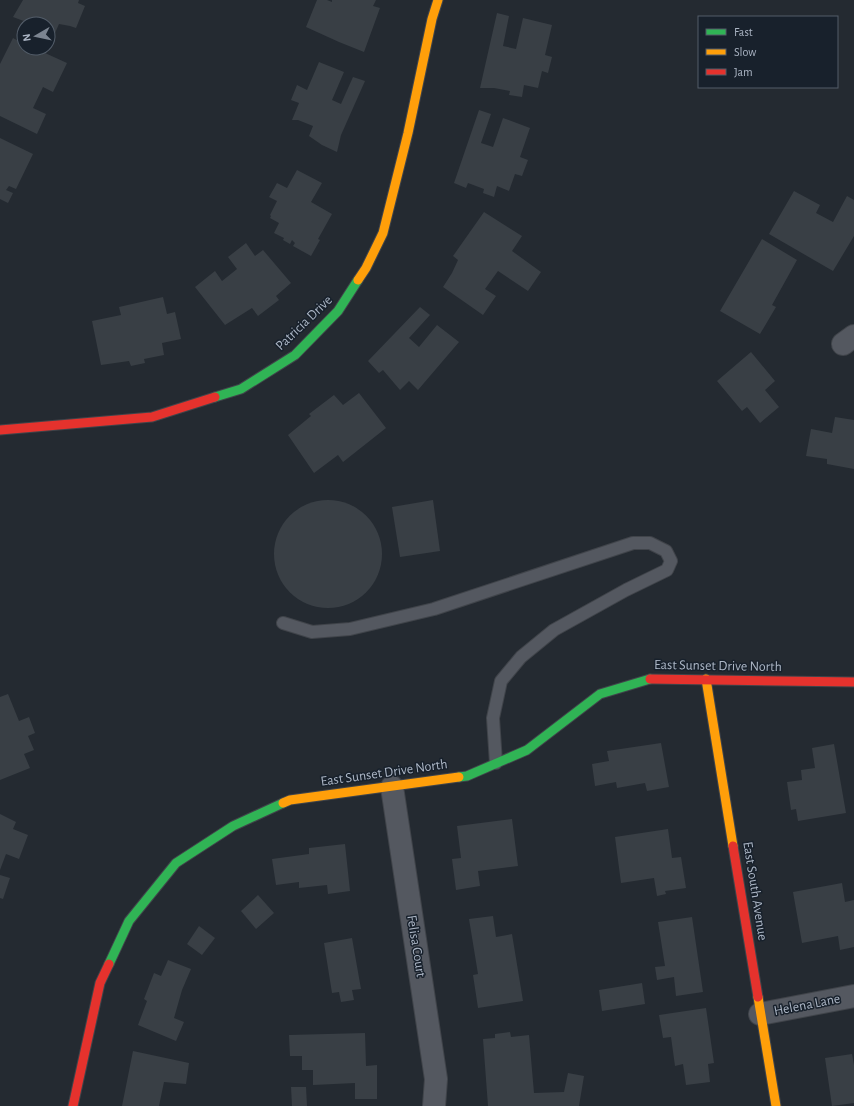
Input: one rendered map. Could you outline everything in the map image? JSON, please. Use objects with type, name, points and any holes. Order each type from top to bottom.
[{"type":"street","name":"Patricia Drive","points":[[0,430],[152,417],[195,405],[241,389],[295,355],[338,312],[366,268],[383,234],[408,133],[432,19],[438,0]]},
{"type":"street","name":"East Sunset Drive North","points":[[73,1106],[100,983],[129,920],[176,863],[233,826],[290,800],[467,776],[527,750],[600,694],[653,678],[854,682]]},
{"type":"street","name":"East South Avenue","points":[[706,679],[776,1106]]},
{"type":"street","name":"Felisa Court","points":[[392,787],[436,1079],[434,1106]]},
{"type":"street","name":"Helena Lane","points":[[760,1014],[854,996]]},
{"type":"lane","points":[[283,623],[312,632],[350,629],[434,609],[633,543],[650,543],[666,551],[671,561],[666,570],[626,590],[554,630],[521,657],[501,681],[493,718],[496,763]]},
{"type":"building","points":[[23,0],[79,0],[78,3],[85,6],[76,28],[59,24],[56,31],[56,16],[13,17]]},
{"type":"building","points":[[317,0],[327,0],[332,2],[332,0],[376,0],[373,6],[380,8],[364,52],[306,27]]},
{"type":"building","points":[[497,13],[509,16],[503,46],[516,49],[523,18],[552,25],[545,55],[552,57],[548,73],[542,71],[538,88],[524,85],[522,97],[509,95],[510,91],[494,88],[480,88]]},
{"type":"building","points":[[13,38],[16,40],[16,56],[52,56],[67,63],[53,92],[43,87],[33,108],[46,114],[37,134],[0,116],[0,64]]},
{"type":"building","points":[[319,62],[344,72],[332,100],[341,104],[353,77],[365,81],[341,135],[337,152],[322,145],[309,136],[313,126],[298,120],[292,120],[299,103],[291,100],[297,85],[307,90]]},
{"type":"building","points":[[479,110],[491,114],[481,143],[493,147],[503,118],[530,128],[520,157],[528,160],[522,176],[515,174],[509,191],[497,186],[494,197],[483,193],[484,189],[468,183],[466,188],[454,183]]},
{"type":"building","points":[[0,138],[33,154],[16,189],[9,186],[6,190],[13,193],[8,203],[0,199]]},
{"type":"building","points":[[297,170],[322,183],[311,202],[332,214],[318,239],[320,240],[311,256],[293,246],[295,243],[292,240],[290,244],[283,240],[284,238],[274,233],[279,223],[270,218],[277,201],[269,197],[277,183],[287,188]]},
{"type":"building","points":[[794,191],[820,205],[816,213],[833,222],[847,196],[854,200],[854,236],[833,271],[769,234]]},
{"type":"building","points":[[484,212],[522,236],[512,251],[541,272],[528,291],[498,271],[485,289],[496,296],[483,315],[443,287],[458,260],[453,256]]},
{"type":"building","points":[[762,239],[797,260],[772,305],[776,307],[760,334],[720,311]]},
{"type":"building","points":[[246,243],[255,256],[263,250],[291,283],[276,296],[279,300],[258,316],[252,308],[225,325],[195,287],[215,271],[222,281],[237,269],[228,257]]},
{"type":"building","points":[[163,297],[167,314],[175,312],[181,339],[162,343],[164,355],[144,359],[145,363],[131,366],[129,361],[101,365],[92,321],[121,315],[119,307]]},
{"type":"building","points":[[420,307],[430,315],[409,338],[419,347],[437,325],[459,342],[418,390],[409,381],[400,390],[383,370],[379,373],[368,361]]},
{"type":"building","points":[[751,352],[775,381],[765,390],[779,407],[760,423],[747,407],[742,411],[717,381]]},
{"type":"building","points":[[359,393],[386,428],[343,462],[338,455],[314,473],[288,435],[311,416],[309,414],[334,395],[343,405]]},
{"type":"building","points":[[835,417],[854,420],[854,469],[827,464],[827,459],[806,456],[811,429],[832,433]]},
{"type":"building","points":[[328,500],[349,504],[366,516],[378,533],[382,554],[378,575],[366,592],[349,604],[328,608],[307,604],[290,592],[278,575],[274,554],[278,533],[290,516],[307,504]]},
{"type":"building","points":[[433,500],[440,551],[400,557],[392,507]]},
{"type":"building","points":[[8,694],[19,721],[29,717],[35,733],[28,736],[34,750],[24,754],[30,768],[0,780],[0,697]]},
{"type":"building","points":[[661,743],[669,787],[647,791],[645,783],[617,788],[616,782],[595,786],[592,764],[609,761],[607,751]]},
{"type":"building","points":[[834,744],[846,813],[798,821],[796,809],[791,810],[787,782],[802,780],[801,770],[815,768],[812,748]]},
{"type":"building","points":[[0,814],[16,822],[13,829],[28,835],[19,859],[6,854],[0,870]]},
{"type":"building","points":[[512,819],[518,866],[478,871],[480,886],[456,890],[452,859],[461,858],[457,826]]},
{"type":"building","points":[[668,829],[672,858],[681,857],[686,888],[665,891],[666,894],[657,896],[654,878],[621,883],[615,837]]},
{"type":"building","points":[[345,844],[350,891],[328,894],[327,885],[299,888],[299,882],[276,885],[272,859],[309,854],[309,848]]},
{"type":"building","points":[[0,875],[10,878],[3,899],[0,898]]},
{"type":"building","points":[[842,883],[845,902],[854,900],[854,947],[840,950],[838,936],[802,943],[793,892]]},
{"type":"building","points":[[258,895],[274,913],[256,929],[241,911]]},
{"type":"building","points":[[493,916],[496,937],[512,934],[523,1001],[478,1008],[473,975],[478,974],[469,919]]},
{"type":"building","points":[[692,917],[703,992],[676,996],[674,977],[657,980],[655,967],[665,966],[658,922]]},
{"type":"building","points":[[199,926],[215,938],[202,955],[187,944]]},
{"type":"building","points":[[352,938],[361,989],[352,990],[354,1000],[341,1002],[339,992],[332,993],[324,943]]},
{"type":"building","points":[[168,960],[191,969],[182,990],[174,1018],[184,1022],[176,1041],[138,1025],[147,1001],[144,999],[154,973],[161,976]]},
{"type":"building","points":[[642,983],[645,1004],[602,1011],[599,990]]},
{"type":"building","points":[[706,1008],[714,1063],[708,1064],[710,1082],[686,1085],[683,1064],[675,1066],[671,1037],[663,1038],[659,1015]]},
{"type":"building","points":[[510,1032],[511,1037],[529,1035],[534,1093],[564,1092],[568,1073],[584,1076],[579,1106],[488,1106],[483,1039],[495,1038],[495,1034]]},
{"type":"building","points":[[365,1033],[366,1066],[377,1065],[377,1099],[355,1099],[355,1083],[313,1085],[313,1070],[302,1070],[302,1056],[290,1056],[289,1035]]},
{"type":"building","points":[[133,1051],[189,1063],[186,1084],[164,1082],[159,1106],[122,1106]]},
{"type":"building","points":[[852,1054],[854,1065],[854,1103],[832,1106],[825,1058]]},
{"type":"building","points":[[291,1087],[306,1087],[307,1106],[292,1106]]},
{"type":"traffic: fast","points":[[215,397],[241,389],[295,355],[338,311],[358,280]]},
{"type":"traffic: fast","points":[[459,777],[467,776],[527,750],[600,694],[650,679]]},
{"type":"traffic: fast","points":[[109,964],[129,921],[176,863],[233,826],[283,803]]},
{"type":"traffic: slow","points":[[358,280],[366,268],[383,233],[408,133],[432,19],[438,0]]},
{"type":"traffic: slow","points":[[706,679],[733,846]]},
{"type":"traffic: slow","points":[[283,803],[290,800],[459,777]]},
{"type":"traffic: slow","points":[[758,997],[776,1106]]},
{"type":"traffic: jam","points":[[0,430],[152,417],[215,397]]},
{"type":"traffic: jam","points":[[650,679],[854,682]]},
{"type":"traffic: jam","points":[[733,846],[758,997]]},
{"type":"traffic: jam","points":[[73,1106],[100,983],[109,964]]}]
